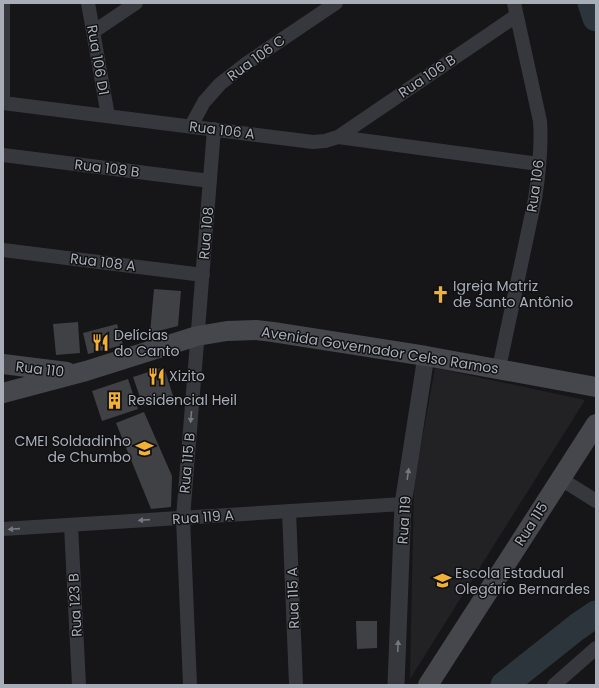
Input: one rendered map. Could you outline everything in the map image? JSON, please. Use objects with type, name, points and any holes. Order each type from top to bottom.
[{"type":"main road","name":"Avenida Governador Celso Ramos","points":[[3,392],[76,373],[197,336],[228,331],[256,330],[499,368],[596,387]]},
{"type":"main road","name":"Rua 110","points":[[3,364],[76,373]]},
{"type":"main road","name":"Rua 115","points":[[428,685],[596,424]]},
{"type":"street","name":"Rua 106 A","points":[[3,3],[3,103],[313,142],[325,141],[338,137],[539,164]]},
{"type":"street","name":"Rua 106 D1","points":[[88,3],[108,116]]},
{"type":"street","points":[[93,32],[136,3]]},
{"type":"street","name":"Rua 106 C","points":[[191,126],[204,102],[220,84],[247,63],[336,3]]},
{"type":"street","name":"Rua 106 B","points":[[338,137],[515,9]]},
{"type":"street","name":"Rua 106","points":[[499,368],[535,199],[541,140],[540,121],[515,9]]},
{"type":"street","name":"Rua 108","points":[[197,336],[214,129]]},
{"type":"street","name":"Rua 108 B","points":[[3,155],[210,181]]},
{"type":"street","name":"Rua 108 A","points":[[3,250],[203,274]]},
{"type":"street","name":"Rua 115 B","points":[[190,685],[183,518],[197,336]]},
{"type":"street","name":"Rua 119","points":[[396,685],[404,504],[426,356]]},
{"type":"street","points":[[561,479],[596,501]]},
{"type":"street","name":"Rua 119 A","points":[[3,529],[404,504]]},
{"type":"street","name":"Rua 115 A","points":[[289,511],[296,685]]},
{"type":"street","name":"Rua 123 B","points":[[71,525],[79,685]]},
{"type":"street","points":[[554,685],[596,648]]},
{"type":"shaded area","name":"Escola Estadual Olegário Bernardes","points":[[435,368],[585,400],[410,679],[414,483]]},
{"type":"building","points":[[154,289],[181,291],[178,326],[150,333]]},
{"type":"building","points":[[78,322],[80,353],[56,355],[53,324]]},
{"type":"building","points":[[117,324],[123,345],[88,354],[83,333]]},
{"type":"building","points":[[164,367],[173,396],[143,406],[133,377]]},
{"type":"building","name":"Residencial Heil","points":[[128,379],[138,409],[102,421],[92,391]]},
{"type":"building","name":"CMEI Soldadinho de Chumbo","points":[[144,412],[172,476],[171,507],[151,509],[116,423]]},
{"type":"building","points":[[356,621],[377,621],[377,648],[357,649]]},
{"type":"waterway","points":[[591,3],[596,18]]},
{"type":"waterway","points":[[504,685],[577,627],[596,614]]},
{"type":"place","name":"Igreja Matriz de Santo Antônio","points":[[440,294]]},
{"type":"place","name":"Delícias do Canto","points":[[101,343]]},
{"type":"place","name":"Xizito","points":[[156,376]]},
{"type":"place","name":"Residencial Heil","points":[[115,400]]},
{"type":"place","name":"CMEI Soldadinho de Chumbo","points":[[144,449]]},
{"type":"place","name":"Escola Estadual Olegário Bernardes","points":[[442,581]]}]
